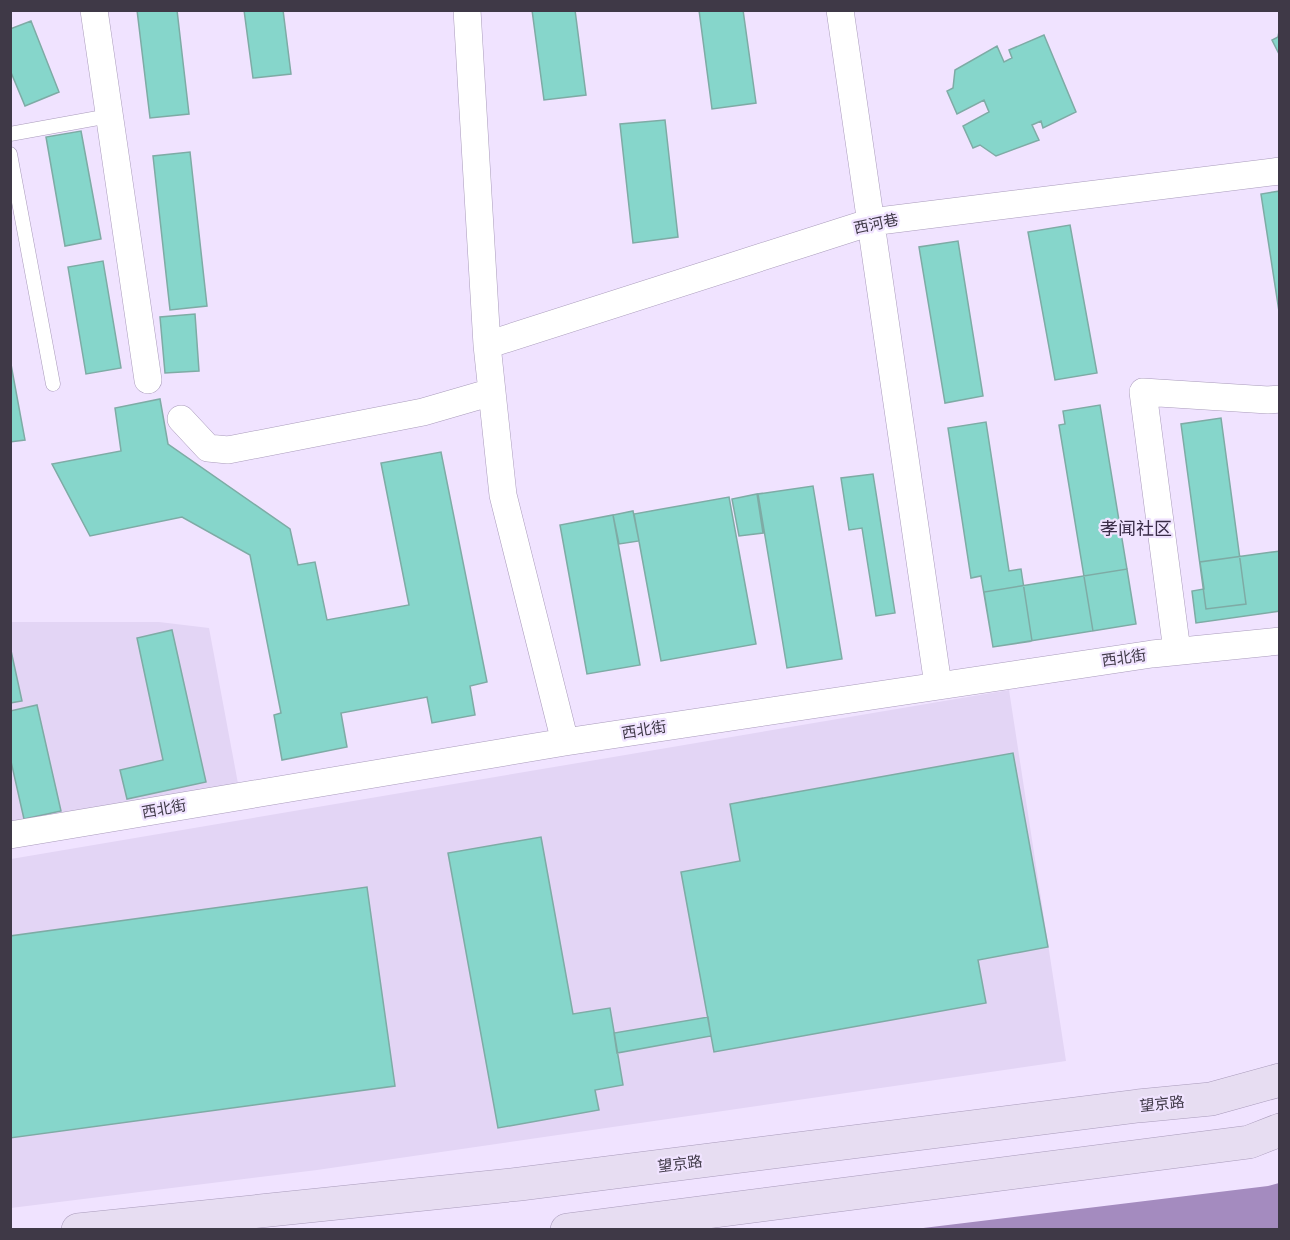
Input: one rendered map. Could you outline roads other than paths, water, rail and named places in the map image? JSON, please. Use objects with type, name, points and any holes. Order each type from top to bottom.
[{"type":"main road","name":"望京路","points":[[78,1230],[520,1184],[1138,1106],[1211,1099],[1280,1080]]},
{"type":"main road","points":[[567,1230],[1250,1142],[1280,1130]]},
{"type":"street","points":[[94,10],[147,380]]},
{"type":"street","points":[[467,10],[487,345],[503,495],[565,742]]},
{"type":"street","points":[[840,10],[938,685]]},
{"type":"street","name":"西河巷","points":[[487,345],[871,222],[1280,171]]},
{"type":"street","points":[[181,419],[208,448],[228,450],[423,412],[492,392]]},
{"type":"street","points":[[1177,651],[1143,392],[1280,399]]},
{"type":"street","name":"西北街","points":[[10,835],[565,742],[938,685],[1177,651],[1280,641]]},
{"type":"lane","points":[[10,134],[109,116]]},
{"type":"lane","points":[[10,154],[53,384]]},
{"type":"district","name":"孝闻社区","points":[[1136,529]]}]
